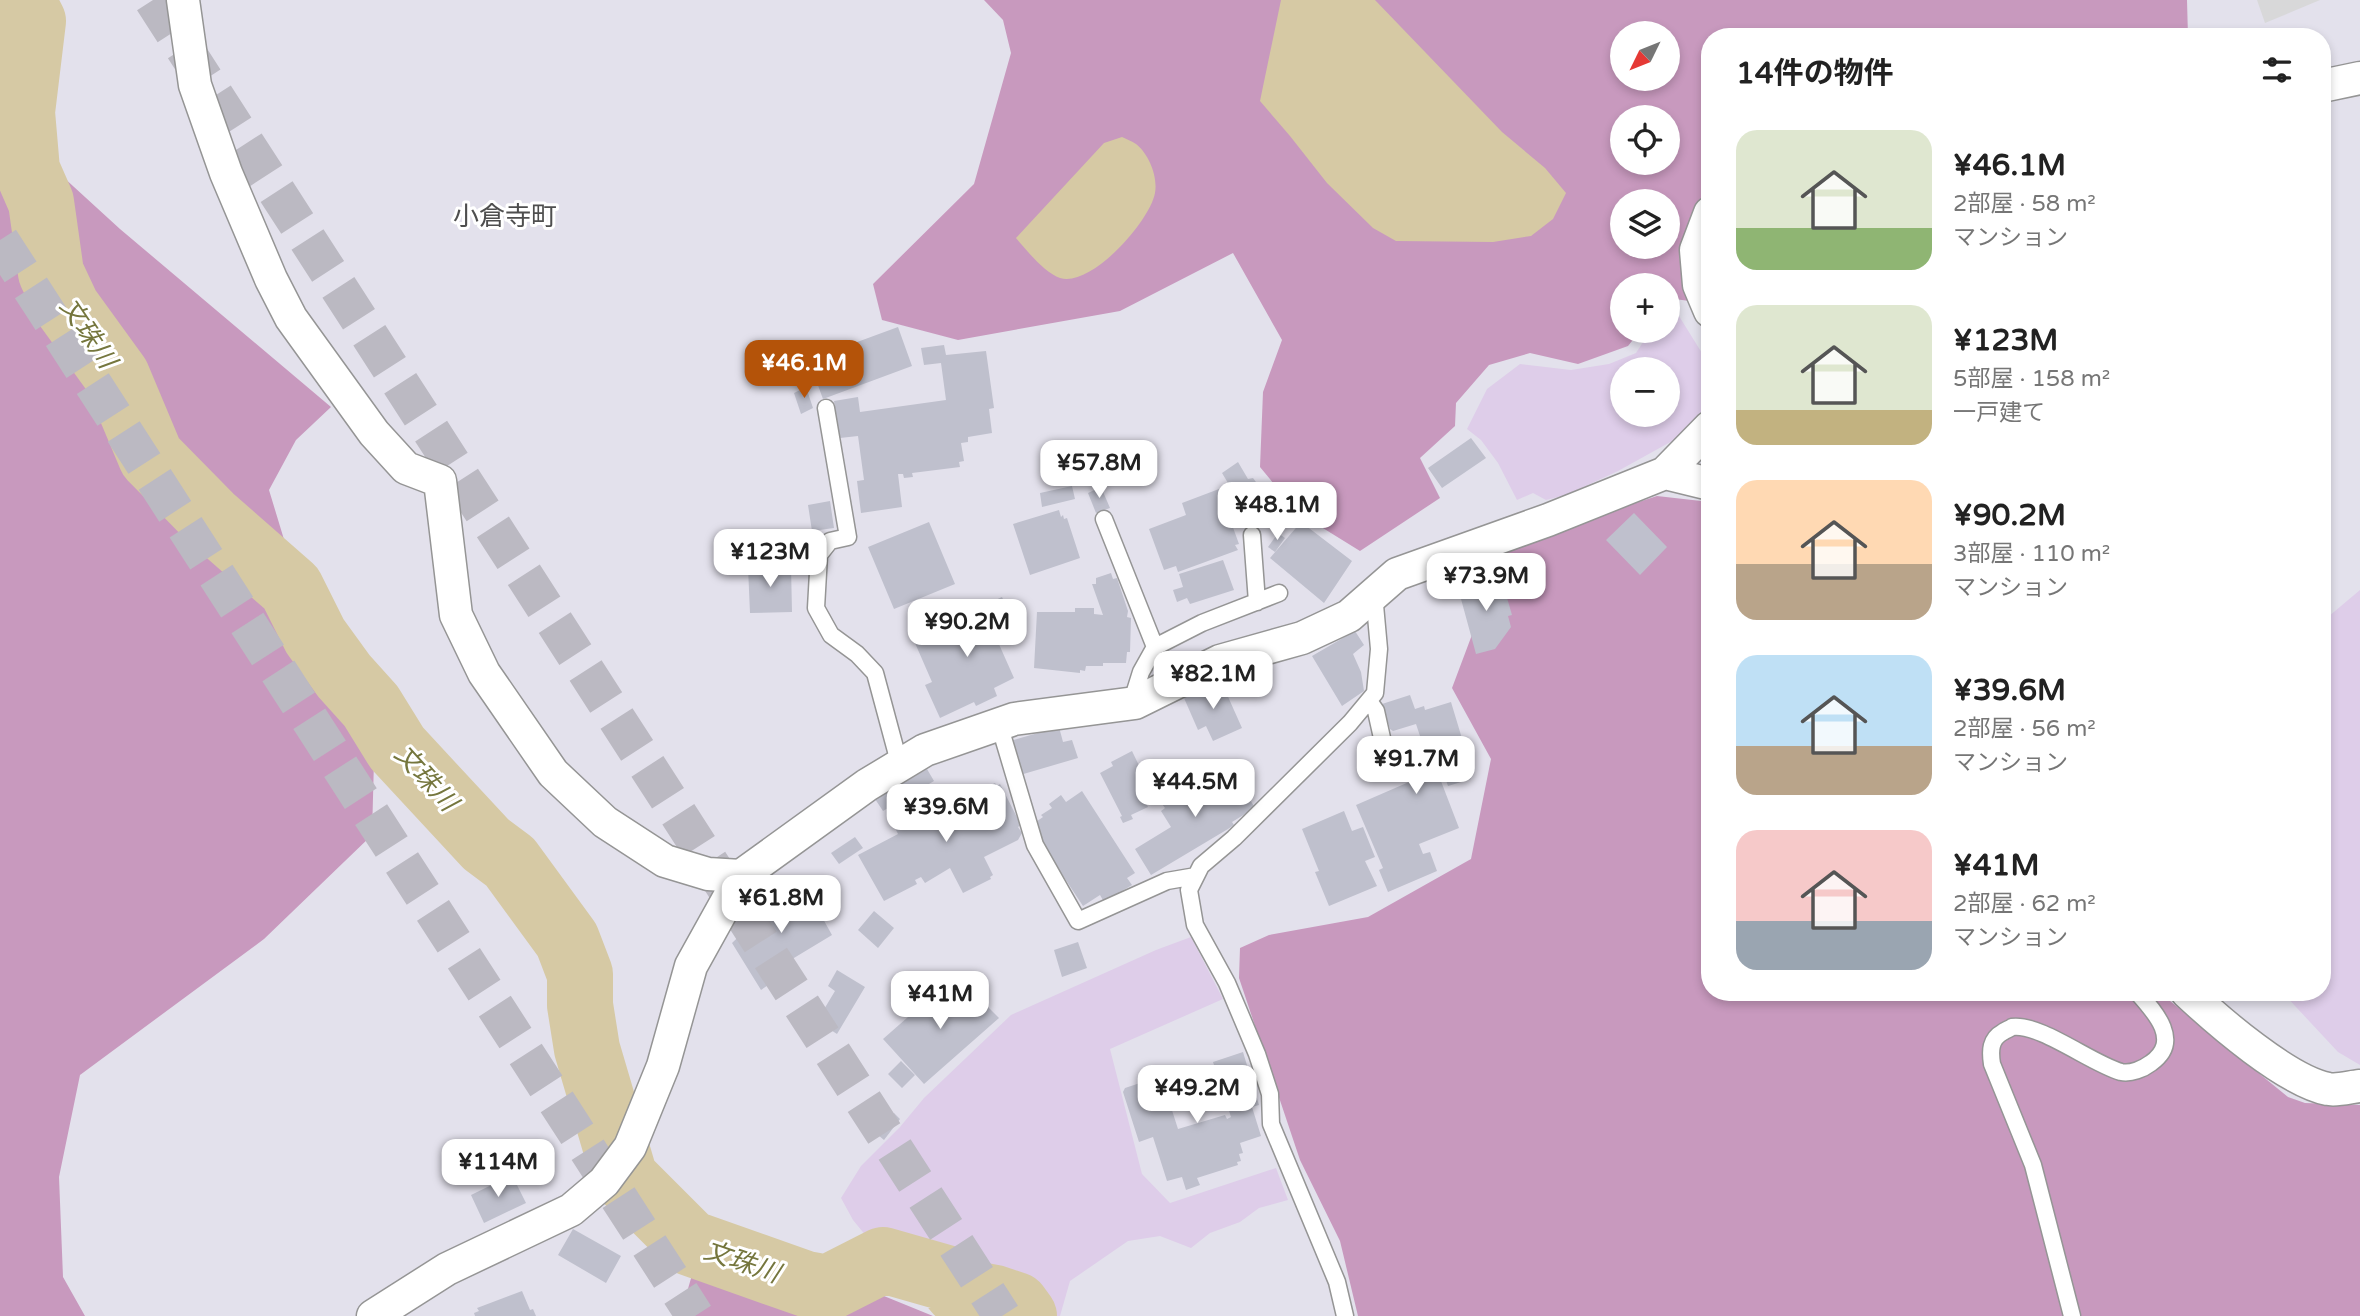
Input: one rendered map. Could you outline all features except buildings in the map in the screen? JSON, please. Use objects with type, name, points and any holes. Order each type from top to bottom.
[{"type":"street","points":[[183,0],[195,85],[226,173],[290,318],[374,433],[406,468],[440,481],[456,615],[484,673],[553,774],[605,822],[665,861],[708,874],[741,876]]},
{"type":"street","points":[[2331,84],[2360,78]]},
{"type":"street","points":[[1701,237],[1696,250],[1701,290]]},
{"type":"street","points":[[373,1316],[447,1269],[571,1210],[604,1182],[630,1147],[663,1066],[691,966],[741,876],[867,785],[925,750],[999,724],[1014,719],[1131,704],[1220,661],[1314,632],[1349,616],[1397,574],[1573,510],[1665,473],[1701,436]]},
{"type":"street","points":[[1665,473],[1701,482]]},
{"type":"street","points":[[2196,1001],[2220,1023],[2295,1076],[2329,1090],[2360,1086]]},
{"type":"lane","points":[[826,408],[848,537],[830,541],[819,555],[816,608],[831,635],[857,654],[875,673],[900,766]]},
{"type":"lane","points":[[1104,519],[1155,647]]},
{"type":"lane","points":[[1252,535],[1257,602]]},
{"type":"lane","points":[[1131,704],[1140,671],[1155,647],[1202,623],[1279,593]]},
{"type":"lane","points":[[1345,1316],[1337,1282],[1271,1124],[1270,1094],[1257,1054],[1227,983],[1195,925],[1189,890],[1201,866],[1244,829],[1350,723],[1375,693],[1379,649],[1374,594]]},
{"type":"lane","points":[[1369,701],[1376,712],[1384,747]]},
{"type":"lane","points":[[999,724],[1035,845],[1077,921],[1167,881],[1196,876]]},
{"type":"lane","points":[[2072,1316],[2033,1165],[1992,1064],[1990,1049],[1995,1036],[2011,1027],[2030,1029],[2123,1073],[2142,1069],[2157,1059],[2165,1045],[2164,1030],[2145,1001]]},
{"type":"shaded area","points":[[0,0],[8,0],[20,23],[38,106],[62,176],[120,229],[331,407],[296,440],[269,490],[296,579],[374,760],[372,835],[264,939],[80,1075],[59,1177],[63,1277],[85,1316],[0,1316]]},
{"type":"shaded area","points":[[984,0],[2187,0],[2188,28],[1701,28],[1701,303],[1680,300],[1680,273],[1610,273],[1610,343],[1630,343],[1628,346],[1578,364],[1530,353],[1489,365],[1456,403],[1455,426],[1420,458],[1440,498],[1360,551],[1297,512],[1260,467],[1263,392],[1282,340],[1233,253],[1120,311],[958,340],[882,320],[873,284],[974,184],[1011,53],[1003,20]]},
{"type":"shaded area","points":[[1281,0],[1375,0],[1502,132],[1545,168],[1566,193],[1553,219],[1531,236],[1493,242],[1396,241],[1373,228],[1327,183],[1260,101]]},
{"type":"shaded area","points":[[2257,0],[2320,0],[2265,23]]},
{"type":"shaded area","points":[[1122,137],[1141,148],[1152,166],[1156,187],[1151,205],[1131,235],[1102,263],[1073,278],[1060,278],[1036,261],[1016,238],[1104,143]]},
{"type":"shaded area","points":[[1680,318],[1701,352],[1701,416],[1674,440],[1618,471],[1566,495],[1546,500],[1533,493],[1517,500],[1498,463],[1481,440],[1467,429],[1487,389],[1520,364],[1571,370],[1610,364],[1610,427],[1680,427],[1680,357],[1626,357],[1636,353],[1642,343],[1680,343]]},
{"type":"shaded area","points":[[1657,496],[1701,501],[1701,1001],[2170,1001],[2288,1097],[2305,1103],[2360,1105],[2360,1316],[1358,1316],[1340,1241],[1300,1160],[1239,978],[1240,948],[1269,935],[1368,917],[1471,859],[1491,759],[1452,688],[1502,555],[1593,517]]},
{"type":"shaded area","points":[[2360,590],[2360,1065],[2338,1052],[2290,1001],[2331,1001],[2331,614]]},
{"type":"shaded area","points":[[1191,937],[1223,999],[1110,1049],[1142,1174],[1170,1203],[1276,1168],[1288,1200],[1259,1208],[1240,1222],[1210,1233],[1191,1248],[1160,1236],[1128,1241],[1070,1281],[1060,1316],[1036,1316],[1022,1294],[960,1283],[946,1269],[880,1253],[853,1220],[841,1198],[861,1166],[900,1127],[924,1098],[1011,1015]]},
{"type":"shaded area","points":[[692,1275],[831,1313],[879,1294],[933,1316],[680,1316]]},
{"type":"waterway","name":"文珠川","points":[[22,0],[33,21],[22,112],[27,170],[41,202],[51,273],[67,307],[117,376],[151,457],[210,517],[291,588],[315,636],[344,676],[371,706],[397,748],[486,844],[510,862],[567,940],[580,974],[580,1005],[587,1049],[625,1178],[690,1243],[806,1284],[828,1288],[883,1260],[946,1278],[957,1291],[1016,1305],[1024,1316]]},
{"type":"tunnel","points":[[153,0],[1002,1316]]},
{"type":"tunnel","points":[[0,240],[695,1316]]},
{"type":"district","name":"小倉寺町","points":[[505,216]]}]
